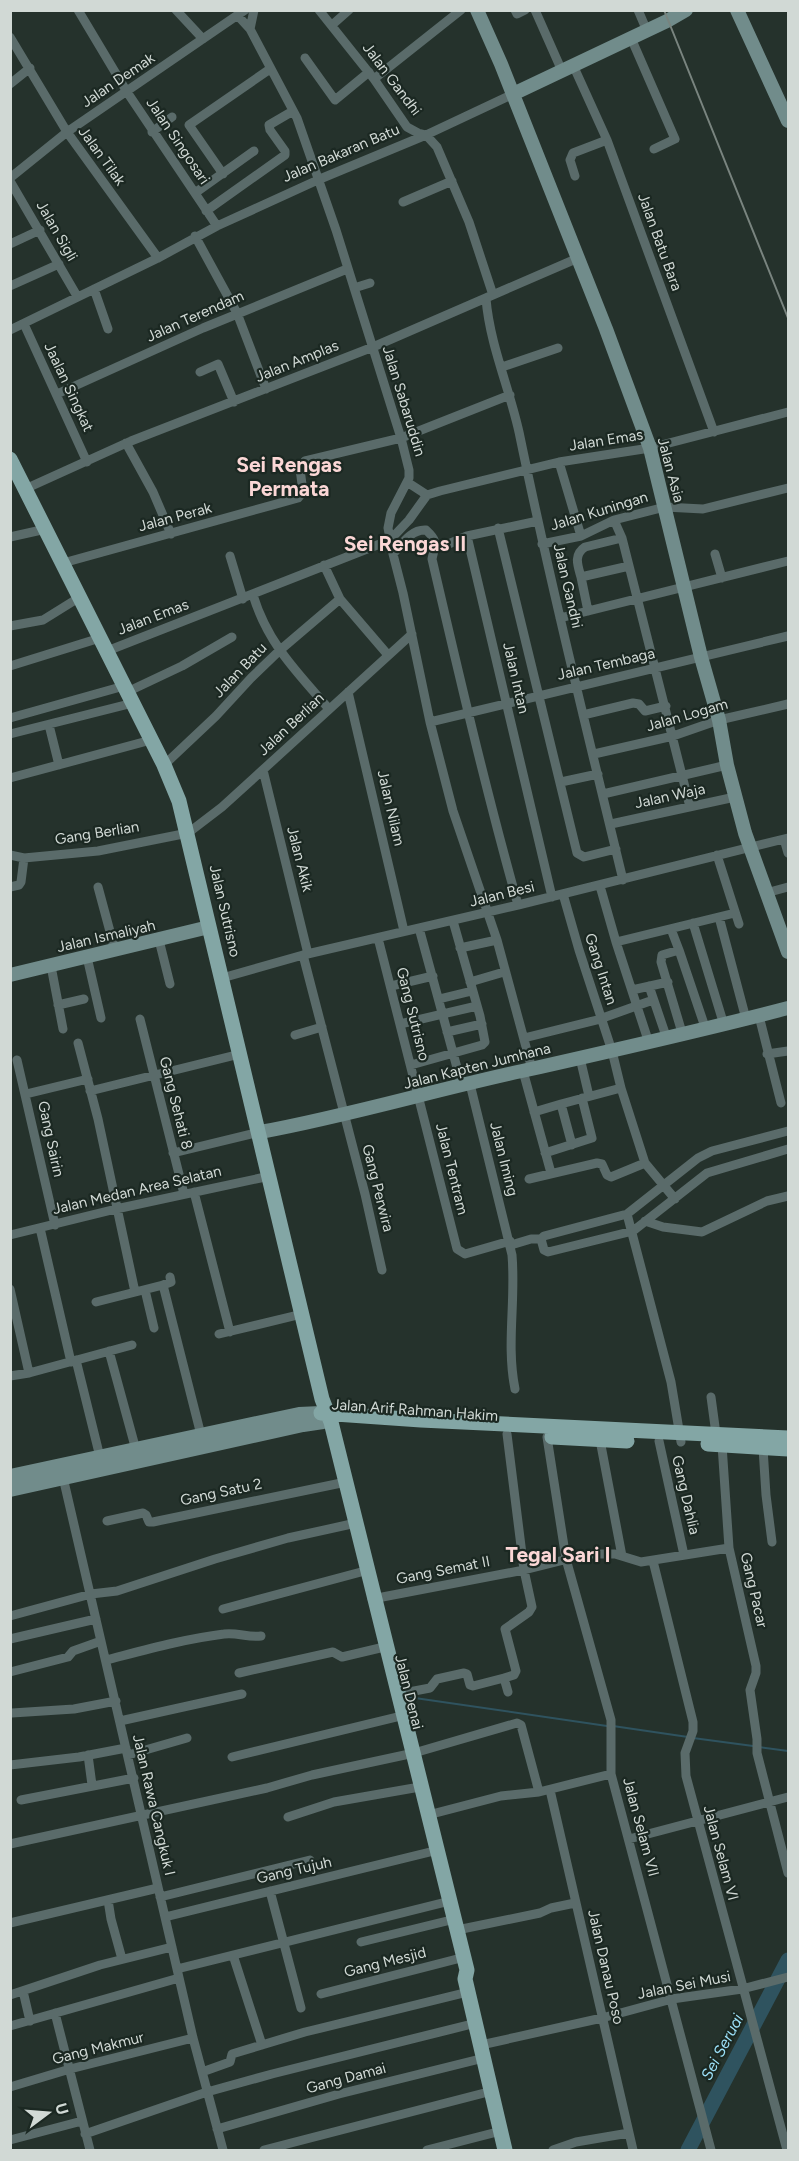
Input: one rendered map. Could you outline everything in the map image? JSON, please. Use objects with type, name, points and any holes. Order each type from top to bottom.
[{"type":"main road","name":"Jalan Asia","points":[[477,10],[578,258],[650,448],[749,848],[787,944]]},
{"type":"main road","name":"Jalan Bakaran Batu","points":[[513,94],[648,31],[686,10]]},
{"type":"main road","points":[[737,10],[788,119]]},
{"type":"main road","name":"Jalan Sutrisno","points":[[11,460],[164,765],[179,801],[260,1132],[325,1414]]},
{"type":"main road","name":"Jalan Ismaliyah","points":[[10,975],[210,927]]},
{"type":"main road","name":"Jalan Kapten Jumhana","points":[[260,1132],[667,1040],[789,1008]]},
{"type":"main road","name":"Jalan Arif Rahman Hakim","points":[[10,1490],[100,1457],[299,1414],[719,1440],[789,1438]]},
{"type":"main road","name":"Jalan Arif Rahman Hakim","points":[[10,1476],[61,1471],[303,1425],[325,1414],[547,1437],[659,1441],[680,1438]]},
{"type":"main road","name":"Jalan Denai","points":[[325,1414],[410,1754],[428,1815],[446,1902],[467,1970],[467,1986],[506,2151]]},
{"type":"main road","name":"Jalan Arif Rahman Hakim","points":[[719,1440],[763,1448],[789,1449]]},
{"type":"main road","name":"Jalan Denai","points":[[353,1524],[361,1572],[371,1599],[380,1648],[394,1689],[397,1717],[410,1754],[414,1788],[430,1852],[446,1902]]},
{"type":"main road","name":"Jalan Denai","points":[[452,1925],[460,1973],[467,1986]]},
{"type":"street","name":"Jalan Singosari","points":[[78,10],[127,92],[217,226]]},
{"type":"street","points":[[176,10],[203,39]]},
{"type":"street","points":[[250,29],[254,10]]},
{"type":"street","name":"Jalan Gandhi","points":[[319,10],[371,75],[407,127],[426,135],[437,147],[469,222],[489,297],[488,323],[510,395],[542,544],[623,880]]},
{"type":"street","points":[[332,25],[350,10]]},
{"type":"street","points":[[305,58],[335,100],[461,10]]},
{"type":"street","points":[[515,10],[516,14],[525,10]]},
{"type":"street","name":"Jalan Batu Bara","points":[[535,10],[607,140],[714,432]]},
{"type":"street","points":[[638,10],[648,31]]},
{"type":"street","name":"Jalan Demak","points":[[10,179],[67,132],[242,13]]},
{"type":"street","name":"Jalan Sabaruddin","points":[[242,13],[293,111],[320,179],[401,438],[409,470],[407,482]]},
{"type":"street","name":"Jalan Tilak","points":[[10,37],[67,132],[158,258]]},
{"type":"street","points":[[631,38],[675,139],[654,149]]},
{"type":"street","points":[[10,84],[30,68]]},
{"type":"street","points":[[223,174],[189,125],[270,69]]},
{"type":"street","name":"Jalan Bakaran Batu","points":[[10,330],[158,258],[195,236],[320,179],[426,135],[513,94]]},
{"type":"street","points":[[206,211],[285,155],[285,151],[269,125],[293,111]]},
{"type":"street","points":[[153,132],[172,117]]},
{"type":"street","points":[[575,176],[570,160],[573,153],[607,140]]},
{"type":"street","points":[[195,193],[254,151]]},
{"type":"street","name":"Jalan Sigli","points":[[10,179],[77,296]]},
{"type":"street","points":[[403,202],[452,181]]},
{"type":"street","points":[[10,244],[40,230]]},
{"type":"street","points":[[195,236],[237,313],[266,389]]},
{"type":"street","name":"Jalan Amplas","points":[[26,489],[126,443],[373,347],[578,258]]},
{"type":"street","points":[[10,286],[59,264]]},
{"type":"street","name":"Jalan Terendam","points":[[57,394],[237,313],[347,269]]},
{"type":"street","points":[[354,288],[370,283]]},
{"type":"street","points":[[94,289],[108,329]]},
{"type":"street","name":"Jaalan Singkat","points":[[24,324],[87,462]]},
{"type":"street","points":[[502,367],[558,348]]},
{"type":"street","points":[[200,372],[218,364],[234,402]]},
{"type":"street","points":[[401,438],[510,395]]},
{"type":"street","name":"Jalan Emas","points":[[10,666],[104,645],[243,599],[390,540],[409,520],[427,495],[454,486],[559,462],[650,448],[789,412]]},
{"type":"street","name":"Jalan Perak","points":[[63,564],[298,498],[303,492],[300,469],[305,461],[401,438]]},
{"type":"street","points":[[126,443],[153,492],[171,534]]},
{"type":"street","points":[[559,462],[581,536]]},
{"type":"street","points":[[427,495],[407,482],[391,513],[388,528],[390,540],[430,722],[453,811],[497,940],[524,1038],[534,1112],[551,1173]]},
{"type":"street","name":"Jalan Kuningan","points":[[542,544],[581,536],[614,520],[665,507],[703,509],[789,488]]},
{"type":"street","points":[[614,520],[622,538],[690,807]]},
{"type":"street","points":[[444,546],[467,536],[538,521]]},
{"type":"street","points":[[498,528],[578,855],[584,857],[616,849]]},
{"type":"street","points":[[10,537],[46,529]]},
{"type":"street","points":[[393,554],[414,532],[426,530],[433,536],[436,547],[432,559],[467,713],[518,905]]},
{"type":"street","name":"Jalan Intan","points":[[467,536],[552,897]]},
{"type":"street","points":[[588,611],[577,560],[580,550],[622,538]]},
{"type":"street","points":[[715,554],[722,578]]},
{"type":"street","points":[[230,556],[243,599]]},
{"type":"street","points":[[560,618],[684,589],[789,561]]},
{"type":"street","points":[[324,565],[339,599],[388,655]]},
{"type":"street","points":[[581,577],[629,566]]},
{"type":"street","points":[[253,595],[259,613],[279,651],[329,709]]},
{"type":"street","points":[[10,626],[43,620],[80,597]]},
{"type":"street","name":"Jalan Batu","points":[[164,765],[216,716],[279,651],[339,599]]},
{"type":"street","name":"Jalan Berlian","points":[[188,833],[222,807],[412,634]]},
{"type":"street","name":"Jalan Tembaga","points":[[430,722],[789,636]]},
{"type":"street","points":[[10,734],[49,725],[128,694],[231,638]]},
{"type":"street","name":"Jalan Nilam","points":[[348,692],[404,931]]},
{"type":"street","points":[[10,718],[128,694]]},
{"type":"street","points":[[583,716],[633,703],[639,704],[645,711],[666,706]]},
{"type":"street","name":"Jalan Logam","points":[[594,754],[673,736],[719,720],[789,704]]},
{"type":"street","points":[[49,725],[59,765]]},
{"type":"street","points":[[10,778],[151,740]]},
{"type":"street","points":[[603,794],[727,765]]},
{"type":"street","name":"Jalan Akik","points":[[263,770],[344,1114]]},
{"type":"street","points":[[561,782],[598,774]]},
{"type":"street","name":"Jalan Waja","points":[[611,824],[735,797]]},
{"type":"street","name":"Gang Berlian","points":[[10,855],[24,858],[98,850],[188,833]]},
{"type":"street","points":[[786,838],[789,853]]},
{"type":"street","name":"Jalan Besi","points":[[222,978],[306,955],[600,886],[786,838]]},
{"type":"street","points":[[717,855],[739,924]]},
{"type":"street","points":[[10,887],[19,885],[21,882],[24,858]]},
{"type":"street","points":[[600,886],[615,942],[649,1043]]},
{"type":"street","points":[[98,887],[115,950]]},
{"type":"street","points":[[766,893],[789,887]]},
{"type":"street","name":"Gang Intan","points":[[563,894],[645,1163]]},
{"type":"street","points":[[615,942],[735,913]]},
{"type":"street","points":[[719,917],[767,1054],[781,1103]]},
{"type":"street","points":[[411,1065],[484,1044],[485,1041],[453,921]]},
{"type":"street","points":[[693,923],[724,1025]]},
{"type":"street","name":"Jalan Iming","points":[[418,928],[453,1053],[466,1085],[510,1243],[514,1275],[509,1346],[515,1389]]},
{"type":"street","points":[[671,929],[706,1030]]},
{"type":"street","name":"Gang Sutrisno","points":[[378,938],[418,1097]]},
{"type":"street","points":[[159,940],[170,984]]},
{"type":"street","points":[[460,948],[497,940]]},
{"type":"street","points":[[679,950],[661,957],[683,1036]]},
{"type":"street","points":[[87,957],[101,1018]]},
{"type":"street","points":[[51,966],[63,1029]]},
{"type":"street","points":[[439,999],[504,972]]},
{"type":"street","points":[[391,986],[433,976]]},
{"type":"street","points":[[632,990],[668,982]]},
{"type":"street","points":[[650,986],[667,1040]]},
{"type":"street","points":[[58,1005],[84,999]]},
{"type":"street","points":[[524,1038],[601,1018],[653,1000]]},
{"type":"street","points":[[400,1024],[477,1006]]},
{"type":"street","name":"Gang Sehati 8","points":[[140,1018],[184,1194]]},
{"type":"street","points":[[447,1032],[482,1024]]},
{"type":"street","points":[[295,1035],[322,1027]]},
{"type":"street","points":[[78,1043],[109,1167],[116,1209],[140,1291],[154,1329]]},
{"type":"street","points":[[767,1054],[789,1051]]},
{"type":"street","points":[[90,1090],[240,1054]]},
{"type":"street","points":[[545,1153],[590,1140],[593,1136],[580,1058]]},
{"type":"street","name":"Gang Sairin","points":[[17,1059],[55,1225]]},
{"type":"street","points":[[26,1094],[88,1078]]},
{"type":"street","points":[[534,1112],[621,1088]]},
{"type":"street","name":"Jalan Tentram","points":[[418,1097],[457,1249],[465,1254],[510,1243]]},
{"type":"street","points":[[561,1104],[572,1145]]},
{"type":"street","name":"Gang Perwira","points":[[344,1114],[382,1270]]},
{"type":"street","name":"Jalan Kapten Jumhana","points":[[173,1154],[260,1132]]},
{"type":"street","points":[[510,1243],[542,1239],[544,1236],[627,1214],[691,1162],[705,1154],[788,1133]]},
{"type":"street","points":[[542,1239],[544,1250],[549,1252],[633,1230],[707,1173],[789,1149]]},
{"type":"street","points":[[529,1179],[600,1163],[607,1175],[611,1177],[645,1163],[675,1199]]},
{"type":"street","name":"Jalan Medan Area Selatan","points":[[10,1235],[116,1209],[270,1176]]},
{"type":"street","points":[[194,1192],[230,1332]]},
{"type":"street","points":[[645,1221],[663,1227],[702,1232],[767,1202],[789,1196]]},
{"type":"street","points":[[627,1214],[671,1382],[680,1438]]},
{"type":"street","points":[[40,1228],[100,1457]]},
{"type":"street","points":[[96,1302],[163,1285],[171,1282],[170,1278]]},
{"type":"street","points":[[163,1285],[201,1435]]},
{"type":"street","points":[[10,1289],[29,1373]]},
{"type":"street","points":[[219,1334],[302,1314]]},
{"type":"street","points":[[10,1376],[132,1345]]},
{"type":"street","points":[[109,1351],[136,1450]]},
{"type":"street","name":"Gang Pacar","points":[[711,1397],[719,1440],[729,1548],[756,1666],[750,1690],[757,1744],[769,1801],[789,1873]]},
{"type":"street","points":[[394,1689],[409,1692],[430,1688],[436,1679],[464,1672],[467,1674],[470,1685],[473,1686],[514,1675],[516,1671],[505,1629],[529,1612],[532,1607],[524,1570],[507,1434]]},
{"type":"street","name":"Jalan Selam VII","points":[[547,1437],[566,1559],[589,1636],[610,1720],[611,1774],[711,2151]]},
{"type":"street","points":[[600,1440],[622,1556]]},
{"type":"street","name":"Gang Dahlia","points":[[659,1441],[684,1555]]},
{"type":"street","points":[[763,1448],[772,1542]]},
{"type":"street","name":"Jalan Rawa Cangkuk I","points":[[61,1471],[193,2038],[223,2151]]},
{"type":"street","name":"Gang Satu 2","points":[[107,1521],[143,1513],[149,1522],[153,1522],[342,1483]]},
{"type":"street","points":[[10,1616],[91,1594],[117,1591],[288,1538],[353,1524]]},
{"type":"street","name":"Gang Semat II","points":[[371,1599],[524,1570],[588,1554],[607,1553],[641,1562],[729,1548]]},
{"type":"street","name":"Jalan Selam VI","points":[[653,1561],[693,1722],[693,1731],[685,1753],[686,1776],[787,2149]]},
{"type":"street","points":[[222,1609],[361,1572]]},
{"type":"street","points":[[10,1639],[96,1619]]},
{"type":"street","points":[[106,1660],[191,1639],[228,1633],[250,1637],[261,1636]]},
{"type":"street","points":[[10,1672],[68,1657],[73,1651],[101,1641]]},
{"type":"street","points":[[239,1673],[333,1652],[342,1657],[380,1648]]},
{"type":"street","points":[[504,1678],[508,1692]]},
{"type":"street","points":[[120,1721],[242,1694]]},
{"type":"street","points":[[12,1713],[74,1709],[116,1701]]},
{"type":"street","points":[[232,1757],[397,1717]]},
{"type":"street","points":[[10,1844],[267,1788],[312,1775],[410,1754],[519,1723],[539,1792]]},
{"type":"street","points":[[10,1765],[127,1751],[187,1738]]},
{"type":"street","points":[[88,1755],[92,1785]]},
{"type":"street","points":[[428,1815],[501,1796],[550,1790],[611,1774]]},
{"type":"street","points":[[21,1800],[134,1778]]},
{"type":"street","points":[[288,1817],[334,1802],[414,1788]]},
{"type":"street","name":"Jalan Danau Poso","points":[[550,1790],[633,2151]]},
{"type":"street","points":[[629,1839],[789,1797]]},
{"type":"street","name":"Gang Tujuh","points":[[165,1917],[430,1852]]},
{"type":"street","points":[[10,1923],[108,1900],[159,1892],[310,1860]]},
{"type":"street","points":[[270,1891],[301,2008]]},
{"type":"street","points":[[108,1900],[122,1959]]},
{"type":"street","points":[[10,2026],[234,1955],[446,1902]]},
{"type":"street","points":[[361,1942],[452,1925],[540,1913],[575,1903]]},
{"type":"street","points":[[10,1995],[122,1959],[172,1947]]},
{"type":"street","points":[[234,1955],[262,2045]]},
{"type":"street","name":"Gang Mesjid","points":[[321,1994],[457,1959]]},
{"type":"street","name":"Jalan Sei Musi","points":[[482,2051],[672,1999],[742,1989],[787,1978]]},
{"type":"street","points":[[202,2072],[230,2062],[232,2054],[467,1986]]},
{"type":"street","points":[[23,1992],[30,2021]]},
{"type":"street","points":[[55,2013],[90,2151]]},
{"type":"street","points":[[85,2134],[207,2092],[476,2023]]},
{"type":"street","name":"Gang Makmur","points":[[10,2087],[70,2069],[145,2052],[193,2038]]},
{"type":"street","name":"Gang Damai","points":[[217,2128],[482,2051]]},
{"type":"street","points":[[264,2151],[492,2091]]},
{"type":"street","points":[[10,2140],[82,2121]]},
{"type":"street","points":[[427,2151],[501,2131]]},
{"type":"street","points":[[553,2151],[576,2142],[629,2133]]},
{"type":"street","points":[[776,2151],[787,2149]]},
{"type":"waterway","points":[[408,1697],[607,1726]]},
{"type":"waterway","points":[[613,1726],[688,1737]]},
{"type":"waterway","points":[[693,1738],[753,1746]]},
{"type":"waterway","points":[[759,1747],[788,1751]]},
{"type":"waterway","name":"Sei Seruai","points":[[688,2150],[788,1960]]},
{"type":"railway","points":[[664,10],[788,318]]},
{"type":"district","name":"Sei Rengas Permata","points":[[289,476]]},
{"type":"district","name":"Sei Rengas II","points":[[405,543]]},
{"type":"district","name":"Tegal Sari I","points":[[558,1554]]}]
